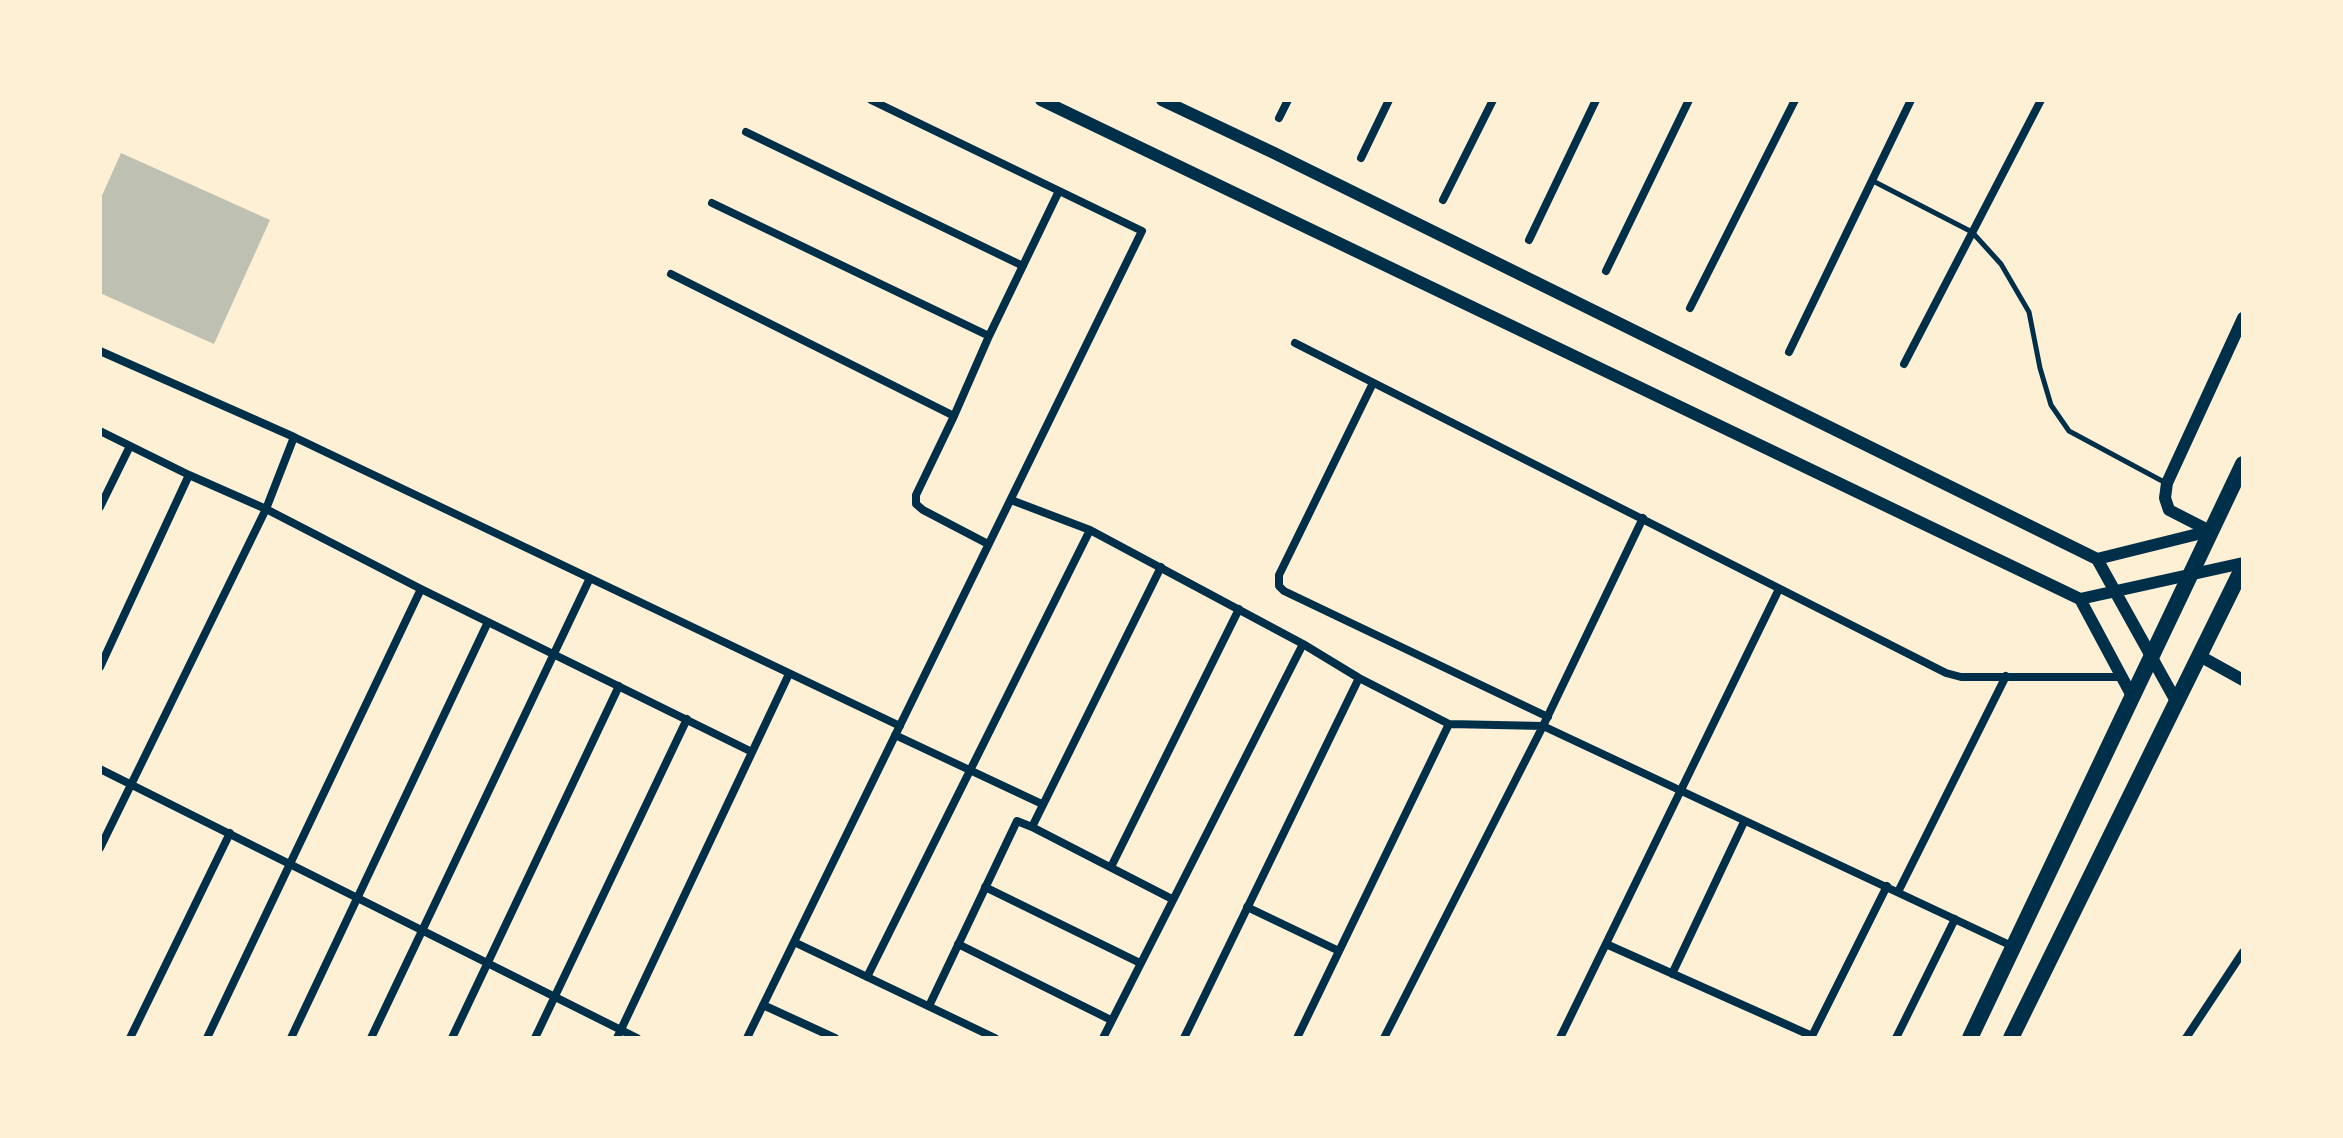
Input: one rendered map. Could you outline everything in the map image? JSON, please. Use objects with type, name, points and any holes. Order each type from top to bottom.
[{"type":"main road","points":[[1970,1038],[2243,464]]},
{"type":"main road","points":[[2011,1038],[2243,565]]},
{"type":"street","points":[[747,1038],[1142,231],[871,100]]},
{"type":"street","points":[[1041,100],[2080,599],[2132,696]]},
{"type":"street","points":[[1162,100],[2097,559],[2176,701]]},
{"type":"street","points":[[1279,118],[1288,100]]},
{"type":"street","points":[[1361,158],[1389,100]]},
{"type":"street","points":[[1443,200],[1493,100]]},
{"type":"street","points":[[1529,240],[1596,100]]},
{"type":"street","points":[[1606,271],[1689,100]]},
{"type":"street","points":[[1690,308],[1795,100]]},
{"type":"street","points":[[1789,352],[1911,100]]},
{"type":"street","points":[[1904,364],[2041,100]]},
{"type":"street","points":[[746,132],[1023,266]]},
{"type":"street","points":[[988,544],[923,510],[916,504],[916,495],[1059,191]]},
{"type":"street","points":[[712,203],[989,336]]},
{"type":"street","points":[[671,274],[954,416]]},
{"type":"street","points":[[2210,531],[2169,510],[2165,498],[2167,483],[2243,318]]},
{"type":"street","points":[[1295,343],[1946,673],[1961,677],[2122,677]]},
{"type":"street","points":[[100,351],[294,437],[590,578],[789,674],[969,770],[1042,804]]},
{"type":"street","points":[[1373,383],[1279,575],[1279,586],[1548,717]]},
{"type":"street","points":[[100,431],[266,509],[752,752]]},
{"type":"street","points":[[100,848],[266,509],[294,437]]},
{"type":"street","points":[[100,507],[130,446]]},
{"type":"street","points":[[100,667],[189,475]]},
{"type":"street","points":[[1011,500],[1090,530],[1449,724],[1543,726],[2014,947]]},
{"type":"street","points":[[1384,1038],[1548,717],[1643,518]]},
{"type":"street","points":[[867,977],[1090,530]]},
{"type":"street","points":[[2097,559],[2210,531]]},
{"type":"street","points":[[2080,599],[2243,565]]},
{"type":"street","points":[[1032,827],[1161,567]]},
{"type":"street","points":[[371,1038],[590,578]]},
{"type":"street","points":[[207,1038],[421,589]]},
{"type":"street","points":[[1560,1038],[1779,589]]},
{"type":"street","points":[[1111,867],[1239,609]]},
{"type":"street","points":[[291,1038],[488,622]]},
{"type":"street","points":[[1103,1038],[1303,644]]},
{"type":"street","points":[[2198,655],[2243,680]]},
{"type":"street","points":[[618,1034],[789,674]]},
{"type":"street","points":[[1898,892],[2006,676]]},
{"type":"street","points":[[1184,1038],[1359,678]]},
{"type":"street","points":[[452,1038],[619,686]]},
{"type":"street","points":[[535,1038],[687,719]]},
{"type":"street","points":[[1297,1038],[1449,724]]},
{"type":"street","points":[[100,769],[556,996],[618,1034],[637,1038]]},
{"type":"street","points":[[929,1006],[1017,821],[1172,899]]},
{"type":"street","points":[[1672,974],[1744,822]]},
{"type":"street","points":[[130,1038],[230,833]]},
{"type":"street","points":[[1606,944],[1812,1037],[1887,886]]},
{"type":"street","points":[[985,887],[1140,963]]},
{"type":"street","points":[[1247,907],[1339,951]]},
{"type":"street","points":[[1896,1038],[1955,919]]},
{"type":"street","points":[[794,942],[995,1038]]},
{"type":"street","points":[[958,944],[1111,1020]]},
{"type":"street","points":[[2186,1038],[2243,952]]},
{"type":"street","points":[[763,1005],[835,1038]]},
{"type":"lane","points":[[1872,181],[1972,232],[2001,264],[2029,312],[2051,405],[2069,431],[2167,483]]},
{"type":"building","points":[[121,153],[270,220],[214,344],[100,293],[100,200]]}]
